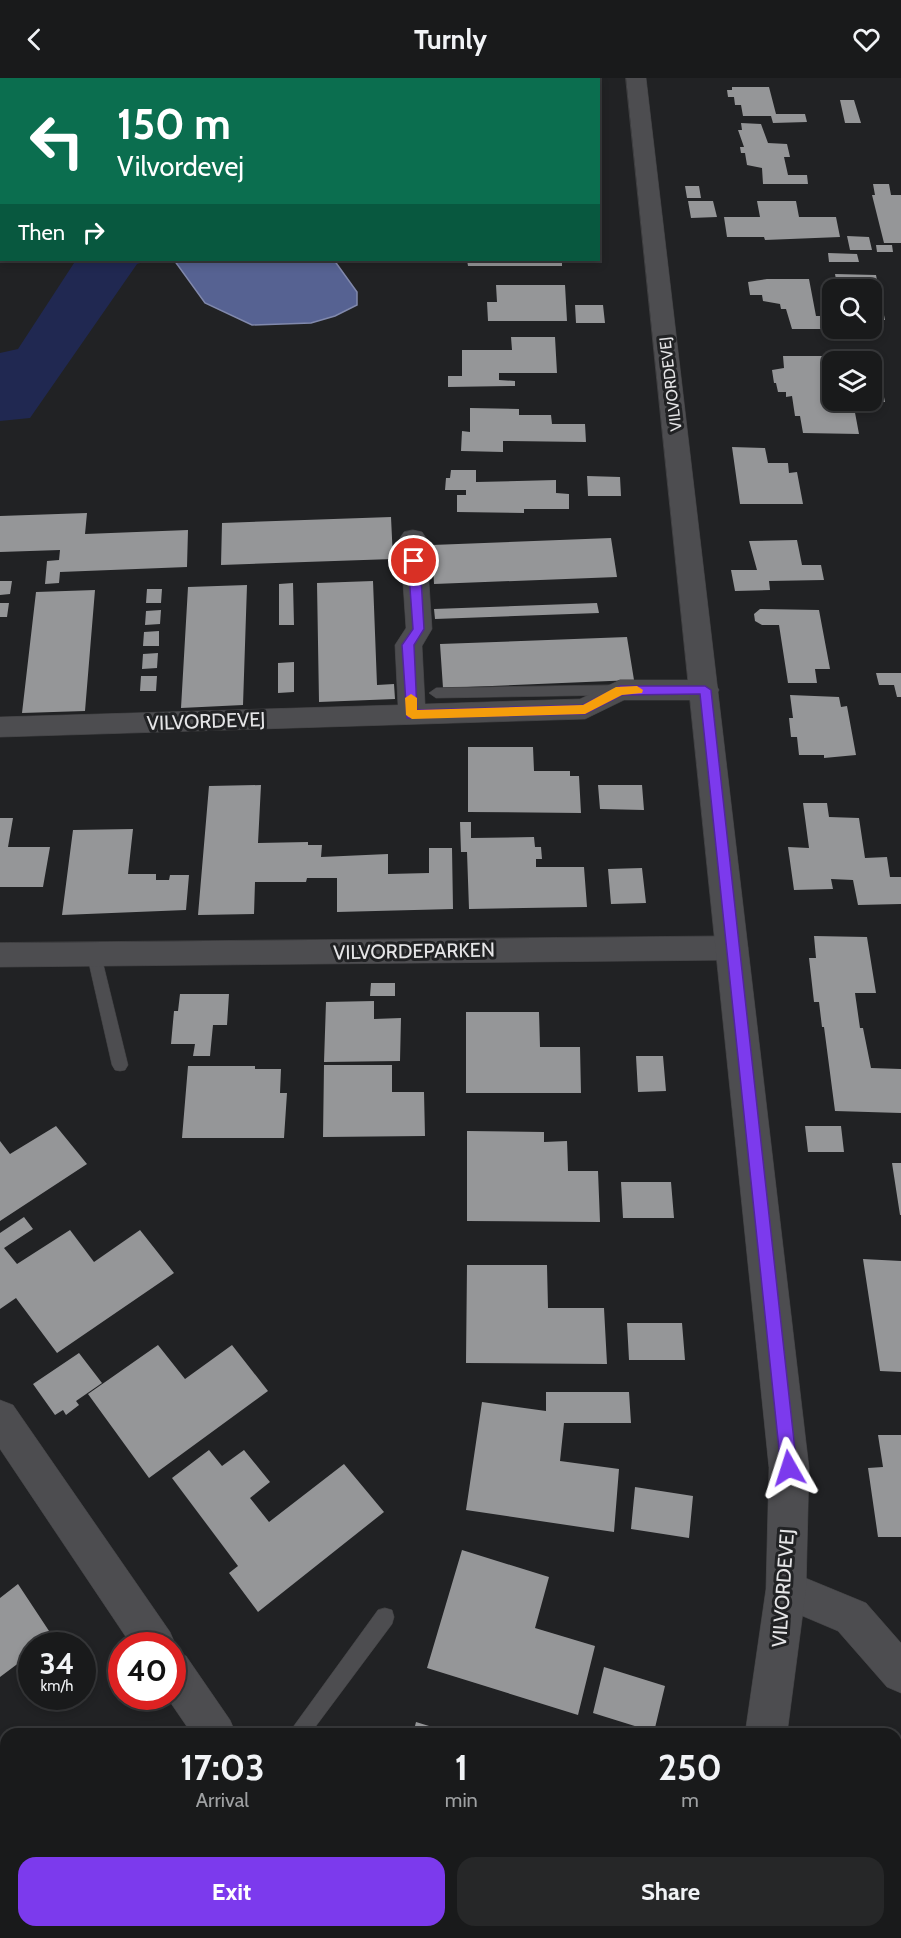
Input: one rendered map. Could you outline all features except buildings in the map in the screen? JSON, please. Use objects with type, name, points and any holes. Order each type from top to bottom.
[{"type":"street","name":"VILVORDEVEJ","points":[[636,78],[789,1468],[786,1589],[767,1728]]},
{"type":"street","points":[[412,538],[419,629],[408,645],[412,715]]},
{"type":"street","name":"VILVORDEVEJ","points":[[0,727],[585,710],[620,690],[705,690]]},
{"type":"street","name":"VILVORDEPARKEN","points":[[0,955],[733,948]]},
{"type":"street","points":[[0,1417],[146,1632]]},
{"type":"street","points":[[786,1589],[852,1617],[901,1673]]},
{"type":"street","points":[[186,1690],[212,1728]]},
{"type":"lane","points":[[436,693],[620,690]]},
{"type":"lane","points":[[94,955],[120,1065]]},
{"type":"lane","points":[[302,1728],[385,1617]]},
{"type":"shaded area","points":[[75,261],[147,261],[137,264],[30,418],[0,421],[0,353],[18,349]]},
{"type":"shaded area","points":[[175,261],[335,261],[357,292],[357,305],[335,316],[311,323],[252,325],[205,303]]},
{"type":"slow traffic","points":[[411,698],[412,715],[585,710],[620,690],[637,690]]},
{"type":"route","points":[[414,561],[419,629],[408,645],[412,715],[585,710],[620,690],[705,690],[789,1468]]}]
